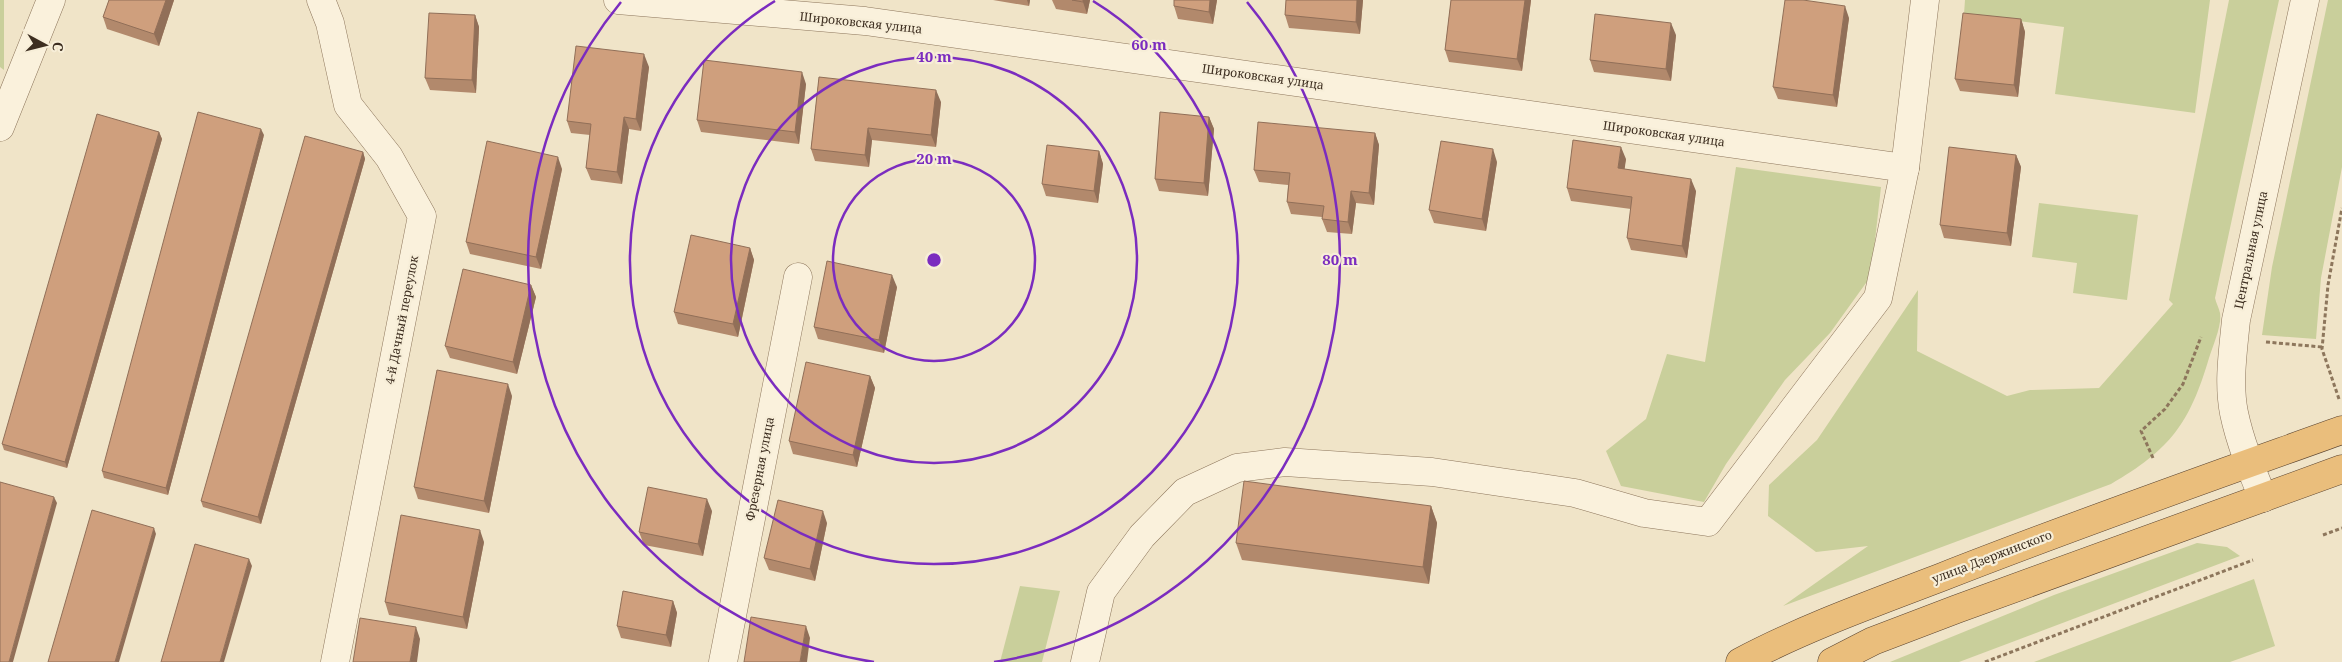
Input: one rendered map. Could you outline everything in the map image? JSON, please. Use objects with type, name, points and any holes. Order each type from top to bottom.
[{"type":"highway","name":"улица Дзержинского","points":[[1740,662],[1766,648],[2058,531],[2342,430]]},
{"type":"highway","points":[[1832,662],[1874,641],[1957,609],[2342,468]]},
{"type":"street","points":[[0,128],[50,0]]},
{"type":"street","name":"4-й Дачный переулок","points":[[321,0],[330,23],[348,105],[389,157],[422,216],[335,662]]},
{"type":"street","name":"Широковская улица","points":[[618,0],[867,10],[1905,168]]},
{"type":"street","points":[[1085,662],[1101,592],[1142,536],[1185,492],[1237,468],[1285,462],[1432,472],[1575,493],[1644,513],[1708,522],[1878,298],[1905,168],[1925,0]]},
{"type":"street","name":"Центральная улица","points":[[2263,498],[2249,464],[2234,413],[2231,370],[2236,320],[2305,0]]},
{"type":"street","name":"Фрезерная улица","points":[[723,662],[798,277]]},
{"type":"path","points":[[2339,399],[2322,347],[2328,285],[2342,208]]},
{"type":"path","points":[[2153,458],[2141,431],[2165,409],[2183,384],[2201,335],[2208,336]]},
{"type":"path","points":[[2258,341],[2322,347]]},
{"type":"path","points":[[2323,535],[2342,528]]},
{"type":"path","points":[[1985,662],[2253,560]]},
{"type":"green space","points":[[0,0],[4,0],[4,70],[0,67]]},
{"type":"green space","points":[[1965,0],[2210,0],[2195,113],[2055,94],[2064,27],[1964,14]]},
{"type":"green space","points":[[2229,0],[2279,0],[2215,298],[2220,313],[2218,330],[2202,381],[2194,400],[2175,433],[2149,459],[2111,484],[1783,606],[1868,546],[1816,552],[1768,516],[1769,485],[1817,440],[1918,290],[1917,351],[2007,396],[2030,390],[2099,388],[2173,304],[2169,300]]},
{"type":"green space","points":[[2328,0],[2342,0],[2342,167],[2321,278],[2316,339],[2262,335],[2272,267]]},
{"type":"green space","points":[[1736,167],[1881,187],[1871,276],[1830,333],[1785,380],[1726,464],[1704,502],[1621,486],[1606,451],[1646,419],[1667,354],[1705,362]]},
{"type":"green space","points":[[2039,203],[2138,215],[2127,300],[2073,293],[2077,263],[2032,257]]},
{"type":"green space","points":[[2197,543],[2227,547],[2240,556],[1959,662],[1890,662],[2054,595]]},
{"type":"green space","points":[[2254,579],[2275,646],[2230,662],[2034,662]]},
{"type":"green space","points":[[1020,586],[1060,591],[1042,662],[1000,662]]},
{"type":"building","points":[[109,0],[166,0],[154,34],[103,17]]},
{"type":"building","points":[[1174,0],[1210,0],[1209,12],[1174,6]]},
{"type":"building","points":[[1286,0],[1357,0],[1356,22],[1285,15]]},
{"type":"building","points":[[1451,0],[1525,0],[1517,59],[1445,50]]},
{"type":"building","points":[[1785,0],[1803,0],[1845,6],[1833,95],[1773,87]]},
{"type":"building","points":[[429,13],[475,15],[472,80],[425,78]]},
{"type":"building","points":[[1963,13],[2021,19],[2014,85],[1955,79]]},
{"type":"building","points":[[1595,14],[1671,23],[1666,69],[1590,60]]},
{"type":"building","points":[[576,46],[644,54],[636,119],[624,117],[617,172],[586,168],[591,124],[567,121]]},
{"type":"building","points":[[704,60],[802,72],[795,132],[697,120]]},
{"type":"building","points":[[819,77],[936,90],[931,135],[868,128],[865,155],[811,149]]},
{"type":"building","points":[[198,112],[261,129],[166,488],[102,471]]},
{"type":"building","points":[[1160,112],[1209,117],[1204,183],[1155,179]]},
{"type":"building","points":[[97,114],[159,132],[65,462],[2,444]]},
{"type":"building","points":[[1258,122],[1375,133],[1369,193],[1351,191],[1348,222],[1322,219],[1324,206],[1287,202],[1290,173],[1254,170]]},
{"type":"building","points":[[305,136],[363,152],[258,517],[201,501]]},
{"type":"building","points":[[1573,140],[1621,147],[1618,168],[1691,179],[1682,246],[1627,238],[1632,197],[1567,188]]},
{"type":"building","points":[[487,141],[558,157],[536,257],[466,242]]},
{"type":"building","points":[[1441,141],[1493,149],[1482,219],[1429,210]]},
{"type":"building","points":[[1047,145],[1099,151],[1094,191],[1042,184]]},
{"type":"building","points":[[1949,147],[2016,155],[2007,233],[1940,225]]},
{"type":"building","points":[[691,235],[750,248],[733,324],[674,312]]},
{"type":"building","points":[[827,261],[892,275],[879,340],[814,327]]},
{"type":"building","points":[[463,269],[531,285],[513,362],[445,346]]},
{"type":"building","points":[[806,362],[870,376],[853,455],[789,441]]},
{"type":"building","points":[[437,370],[508,384],[484,501],[414,487]]},
{"type":"building","points":[[1244,481],[1431,506],[1423,567],[1236,543]]},
{"type":"building","points":[[0,482],[54,497],[9,662],[0,662]]},
{"type":"building","points":[[648,487],[707,499],[698,544],[639,532]]},
{"type":"building","points":[[778,500],[823,511],[810,569],[764,558]]},
{"type":"building","points":[[92,510],[154,528],[115,662],[48,662]]},
{"type":"building","points":[[401,515],[480,530],[463,617],[385,602]]},
{"type":"building","points":[[195,544],[249,559],[220,662],[161,662]]},
{"type":"building","points":[[623,591],[673,601],[666,635],[617,626]]},
{"type":"building","points":[[751,617],[806,626],[800,662],[744,662]]},
{"type":"building","points":[[360,618],[416,627],[410,662],[353,662]]}]
